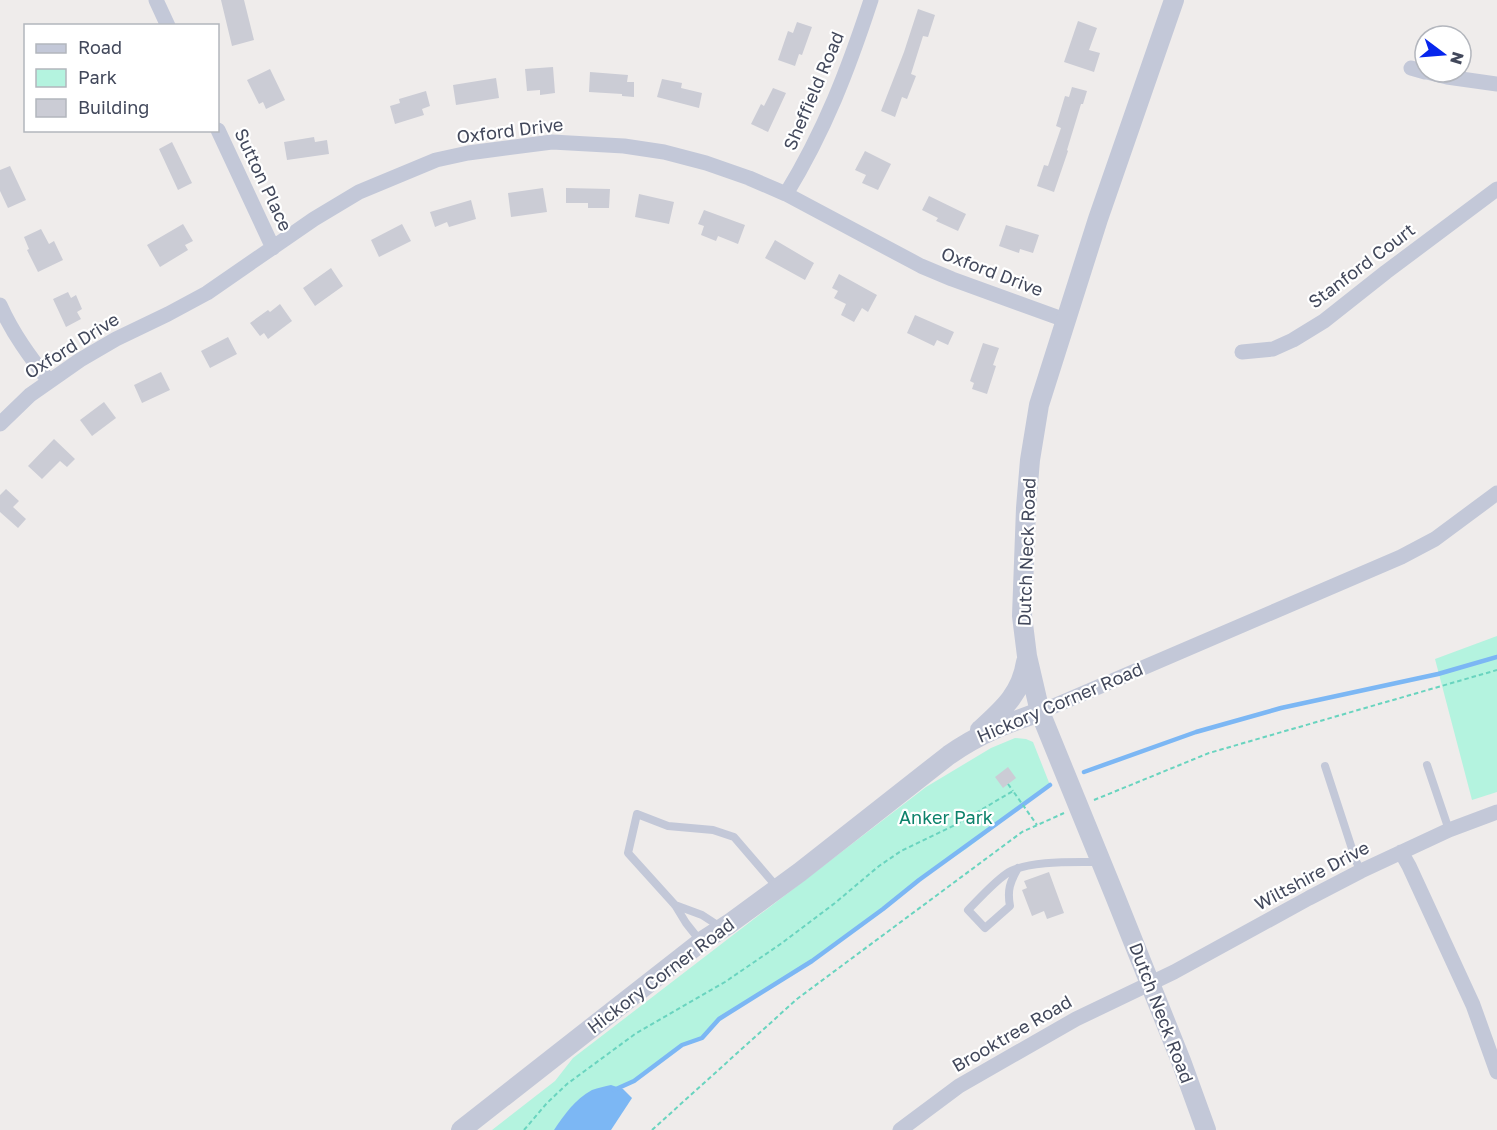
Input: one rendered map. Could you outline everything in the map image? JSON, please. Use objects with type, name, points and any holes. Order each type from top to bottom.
[{"type":"street","points":[[156,0],[167,24]]},
{"type":"street","name":"Sheffield Road","points":[[786,194],[812,150],[827,118],[851,60],[871,0]]},
{"type":"street","name":"Dutch Neck Road","points":[[1174,0],[1098,219],[1039,405],[1030,460],[1026,508],[1022,616],[1027,656],[1040,711],[1206,1130]]},
{"type":"street","points":[[1473,81],[1497,84]]},
{"type":"street","name":"Sutton Place","points":[[219,132],[273,248]]},
{"type":"street","name":"Oxford Drive","points":[[0,424],[30,395],[80,360],[207,293],[314,219],[359,192],[436,160],[552,142],[624,146],[664,152],[706,163],[786,194],[921,266],[1065,320]]},
{"type":"street","name":"Stanford Court","points":[[1242,352],[1273,349],[1293,340],[1323,321],[1497,189]]},
{"type":"street","points":[[0,305],[14,334],[49,381]]},
{"type":"street","name":"Hickory Corner Road","points":[[460,1130],[701,942],[777,888],[967,742],[1401,557],[1435,539],[1497,493]]},
{"type":"street","points":[[967,742],[1011,700],[1025,671],[1027,656]]},
{"type":"street","name":"Wiltshire Drive","points":[[1149,984],[1361,871],[1449,830],[1497,812]]},
{"type":"street","points":[[1401,852],[1470,998],[1497,1072]]},
{"type":"street","name":"Brooktree Road","points":[[900,1130],[959,1086],[1076,1019],[1149,984]]},
{"type":"lane","points":[[1427,765],[1449,830]]},
{"type":"lane","points":[[1325,766],[1361,871]]},
{"type":"lane","points":[[701,942],[675,905],[628,853],[637,814],[668,826],[713,830],[734,837],[777,888]]},
{"type":"lane","points":[[1018,868],[1011,880],[1008,894],[1010,906],[985,928],[968,910],[1007,873],[1018,868],[1058,862],[1101,862]]},
{"type":"lane","points":[[675,905],[702,915],[723,928]]},
{"type":"path","points":[[1008,784],[1037,825]]},
{"type":"path","points":[[524,1130],[567,1084],[635,1034],[725,982],[782,943],[901,851],[957,824],[1013,791]]},
{"type":"green space","points":[[1497,636],[1497,792],[1472,800],[1435,659]]},
{"type":"green space","name":"Anker Park","points":[[1015,738],[1033,742],[1050,785],[966,849],[919,880],[812,961],[719,1019],[702,1038],[682,1045],[634,1081],[600,1096],[577,1130],[492,1130],[555,1081],[573,1058],[926,787],[991,748]]},
{"type":"water","points":[[611,1085],[623,1089],[632,1098],[611,1130],[554,1130],[580,1098],[592,1090]]},
{"type":"building","points":[[221,0],[244,0],[254,40],[232,46]]},
{"type":"building","points":[[918,9],[935,15],[928,37],[923,36],[911,74],[916,76],[907,99],[902,97],[895,117],[881,111]]},
{"type":"building","points":[[1078,21],[1097,28],[1089,50],[1100,53],[1094,72],[1064,62]]},
{"type":"building","points":[[797,22],[812,27],[802,55],[799,54],[795,66],[778,60],[788,31],[793,33]]},
{"type":"building","points":[[553,67],[555,93],[540,95],[540,90],[527,91],[525,69]]},
{"type":"building","points":[[270,69],[285,100],[266,109],[263,102],[259,104],[247,80]]},
{"type":"building","points":[[590,72],[628,75],[627,82],[634,82],[634,97],[589,92]]},
{"type":"building","points":[[496,78],[499,98],[456,105],[453,85]]},
{"type":"building","points":[[662,79],[682,83],[681,88],[702,93],[699,108],[657,97]]},
{"type":"building","points":[[1072,87],[1087,91],[1054,192],[1037,186],[1044,165],[1048,166],[1061,128],[1056,126],[1065,96],[1069,97]]},
{"type":"building","points":[[773,88],[786,93],[768,132],[751,124],[761,104],[764,106]]},
{"type":"building","points":[[426,91],[430,106],[422,109],[424,115],[395,124],[390,106],[400,103],[399,99]]},
{"type":"building","points":[[314,137],[315,142],[327,140],[329,154],[287,160],[284,142]]},
{"type":"building","points":[[172,142],[192,183],[178,190],[159,149]]},
{"type":"building","points":[[865,151],[891,164],[878,190],[862,183],[866,175],[855,170]]},
{"type":"building","points":[[10,166],[26,200],[8,208],[0,191],[0,170]]},
{"type":"building","points":[[543,188],[547,212],[511,217],[508,193]]},
{"type":"building","points":[[566,188],[610,189],[609,208],[588,208],[588,203],[566,203]]},
{"type":"building","points":[[639,194],[674,202],[669,224],[635,217]]},
{"type":"building","points":[[929,196],[966,214],[958,231],[936,221],[938,218],[922,210]]},
{"type":"building","points":[[471,200],[476,219],[449,227],[447,222],[435,227],[430,212]]},
{"type":"building","points":[[704,210],[745,225],[738,244],[718,236],[716,241],[701,235],[704,226],[698,224]]},
{"type":"building","points":[[183,224],[193,241],[185,245],[188,250],[160,267],[147,245]]},
{"type":"building","points":[[402,224],[411,241],[379,257],[371,240]]},
{"type":"building","points":[[1006,225],[1039,235],[1033,253],[1020,249],[1019,253],[999,246]]},
{"type":"building","points":[[41,229],[49,244],[54,241],[63,260],[38,272],[27,250],[29,249],[24,237]]},
{"type":"building","points":[[775,240],[814,263],[805,280],[765,258]]},
{"type":"building","points":[[331,268],[343,286],[315,306],[303,288]]},
{"type":"building","points":[[839,274],[877,295],[868,312],[862,308],[854,322],[841,315],[846,304],[834,298],[838,291],[832,288]]},
{"type":"building","points":[[68,292],[71,298],[76,295],[82,309],[77,312],[81,319],[66,327],[53,299]]},
{"type":"building","points":[[280,304],[292,321],[268,339],[264,333],[260,336],[250,323]]},
{"type":"building","points":[[915,315],[954,332],[948,345],[937,340],[934,346],[907,333]]},
{"type":"building","points":[[228,337],[237,354],[210,368],[201,351]]},
{"type":"building","points":[[983,343],[999,348],[987,394],[972,389],[974,383],[970,381]]},
{"type":"building","points":[[161,372],[170,390],[142,403],[134,385]]},
{"type":"building","points":[[104,402],[116,418],[92,436],[80,420]]},
{"type":"building","points":[[54,439],[75,459],[67,467],[60,461],[42,479],[28,466]]},
{"type":"building","points":[[6,489],[19,501],[13,507],[26,519],[18,528],[0,512],[0,495]]},
{"type":"building","points":[[1008,767],[1016,778],[1003,788],[995,777]]},
{"type":"building","points":[[1049,872],[1064,913],[1047,919],[1044,911],[1032,916],[1022,890],[1027,888],[1024,881]]},
{"type":"waterway","points":[[1084,772],[1196,732],[1281,708],[1438,674],[1497,657]]},
{"type":"waterway","points":[[614,1090],[634,1081],[682,1045],[702,1038],[719,1019],[812,961],[1050,785]]}]
